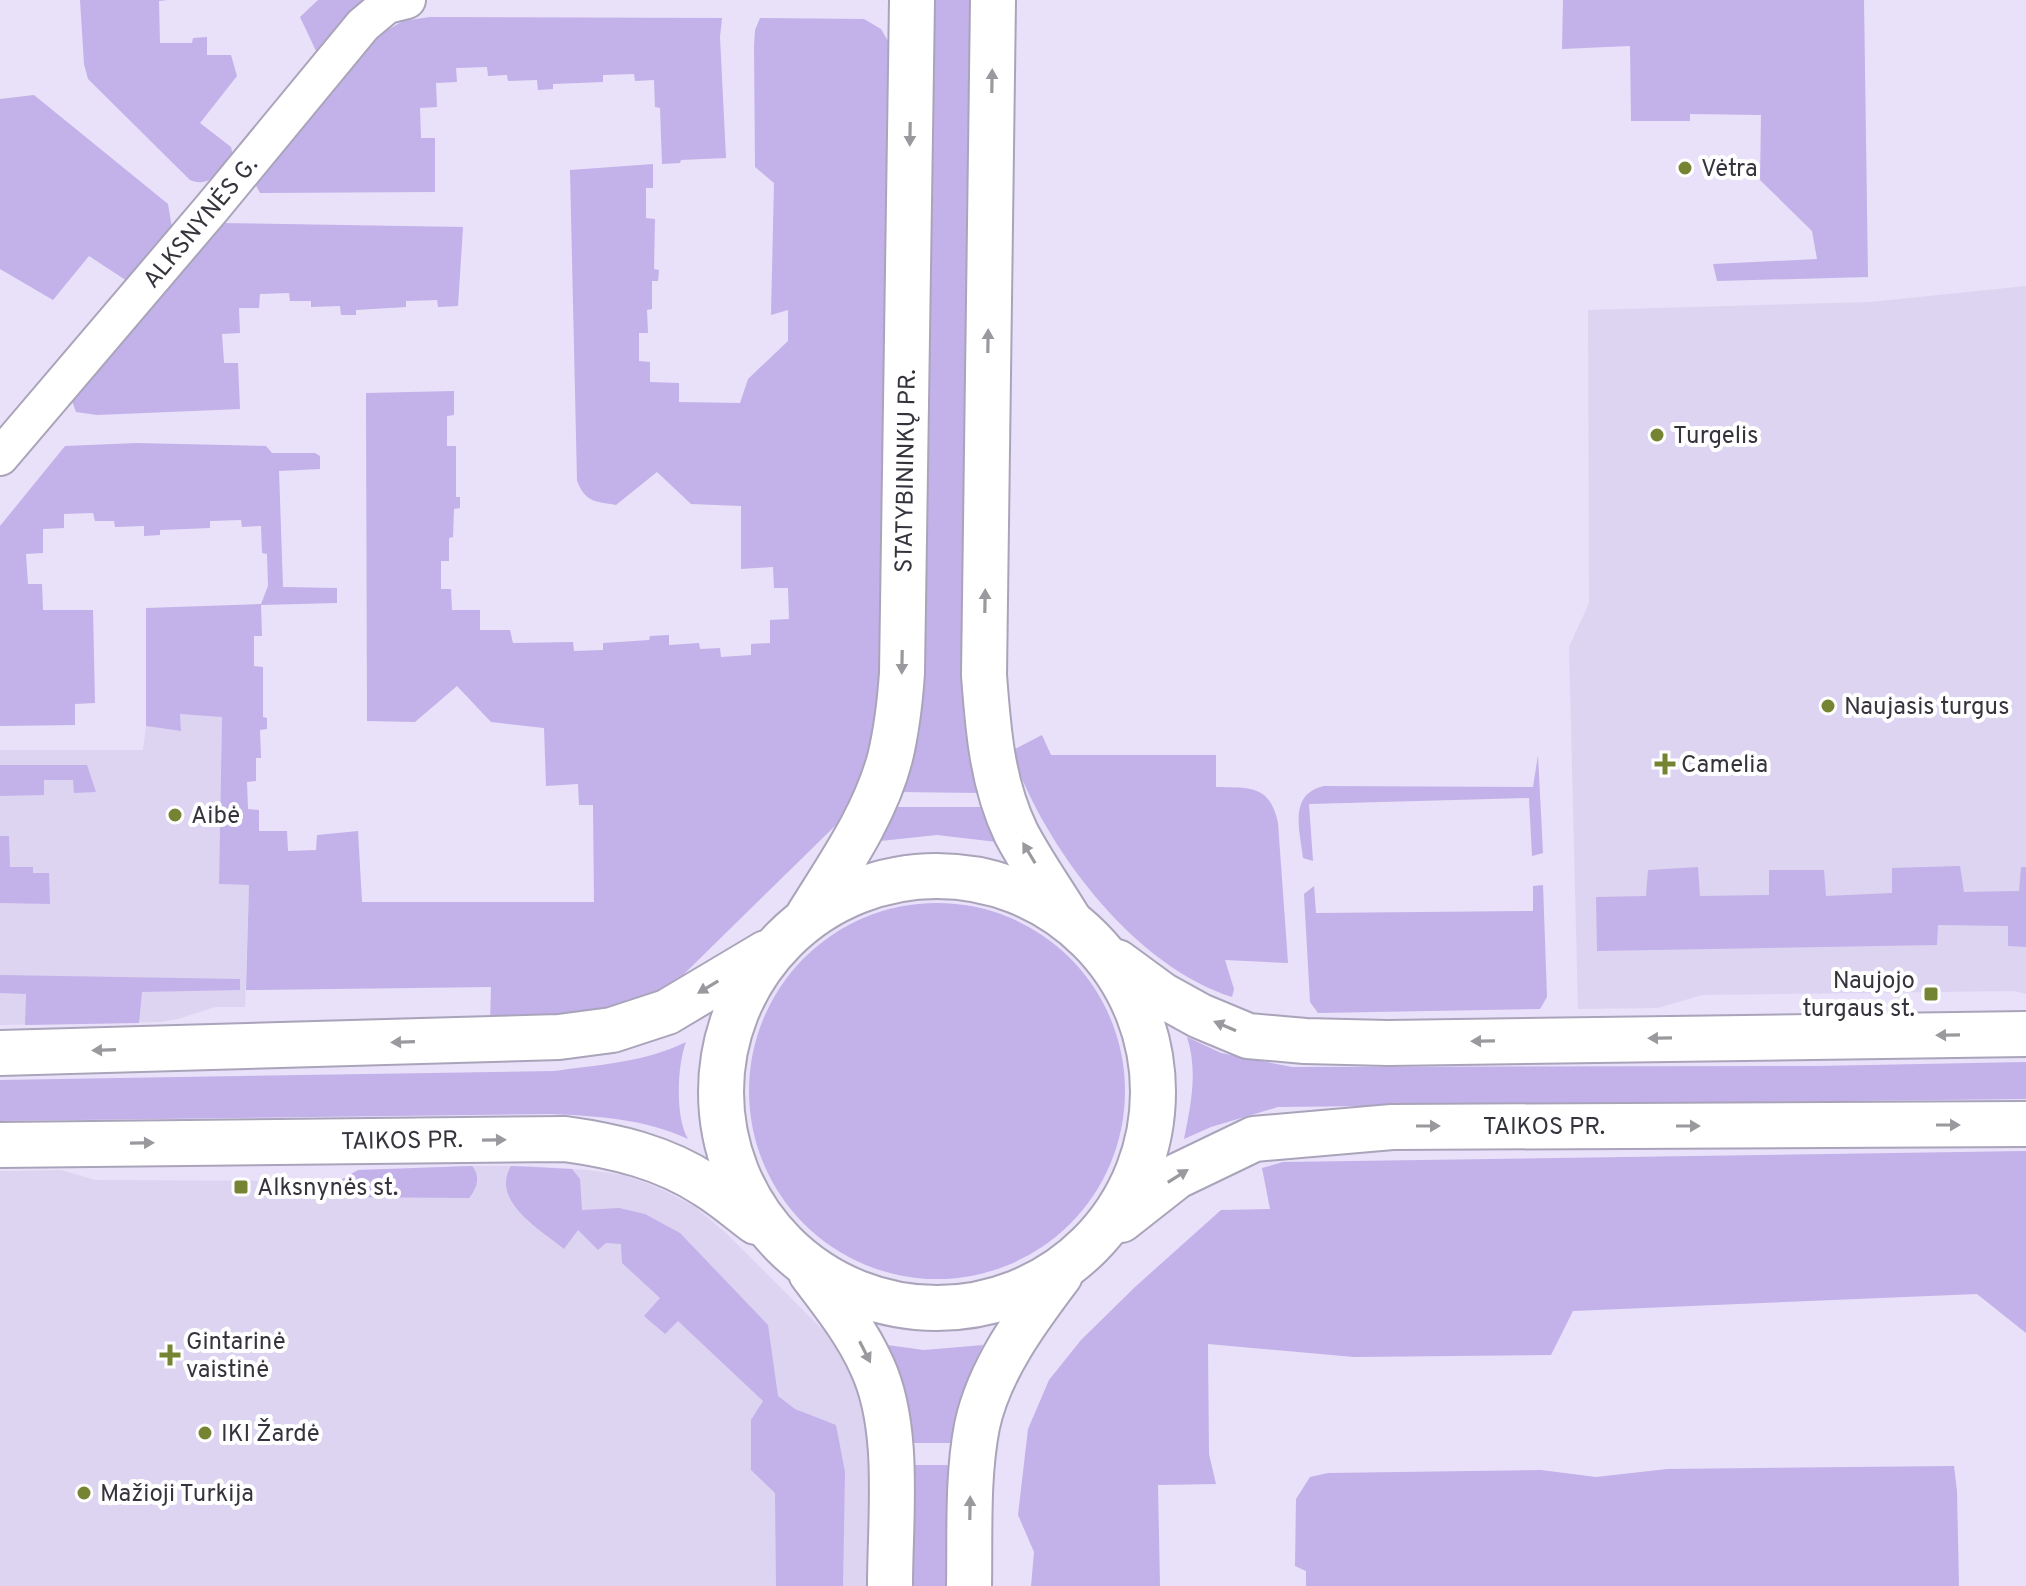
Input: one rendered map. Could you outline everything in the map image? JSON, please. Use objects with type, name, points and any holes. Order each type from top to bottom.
[{"type":"main road","name":"STATYBININKŲ PR.","points":[[791,1251],[753,1206],[735,1171],[724,1133],[720,1093],[724,1054],[734,1015],[752,980],[791,934],[858,835],[890,760],[899,719],[912,0]]},
{"type":"main road","points":[[969,1586],[971,1494],[978,1423],[990,1389],[1023,1324],[1117,1211],[1137,1176],[1148,1137],[1153,1097],[1151,1057],[1140,1018],[1123,981],[1084,934],[1016,833],[992,760],[984,675],[993,0]]},
{"type":"main road","points":[[0,1053],[559,1037],[612,1030],[667,1012],[791,934],[840,898],[878,884],[918,876],[945,876],[998,884],[1035,899],[1162,995],[1200,1016],[1248,1036],[1388,1043],[2026,1034]]},
{"type":"main road","name":"TAIKOS PR.","points":[[1080,1254],[1177,1176],[1254,1139],[1392,1127],[2026,1124]]},
{"type":"main road","name":"TAIKOS PR.","points":[[0,1145],[565,1139],[610,1145],[653,1158],[705,1184],[791,1251]]},
{"type":"main road","points":[[791,1251],[839,1286],[876,1300],[915,1308],[955,1308],[1007,1296],[1032,1287],[1080,1254]]},
{"type":"main road","points":[[791,1251],[856,1336],[873,1368],[884,1399],[890,1426],[890,1586]]},
{"type":"street","name":"ALKSNYNĖS G.","points":[[0,457],[363,25],[387,5],[407,0]]},
{"type":"shaded area","points":[[80,0],[168,0],[159,1],[160,43],[192,43],[193,38],[207,37],[207,55],[231,55],[237,76],[200,123],[231,147],[233,155],[210,180],[190,180],[88,79],[84,64]]},
{"type":"shaded area","points":[[318,0],[367,0],[317,53],[300,17]]},
{"type":"shaded area","points":[[931,0],[973,0],[963,711],[969,760],[979,793],[901,792],[919,736],[922,708]]},
{"type":"shaded area","points":[[1563,0],[1864,0],[1868,277],[1717,281],[1713,264],[1817,259],[1812,231],[1760,180],[1761,115],[1690,114],[1690,121],[1631,121],[1630,46],[1562,49]]},
{"type":"shaded area","points":[[430,17],[722,18],[720,37],[726,158],[662,164],[660,108],[655,107],[654,80],[635,81],[634,74],[603,75],[603,82],[553,84],[553,89],[538,90],[537,80],[508,81],[507,75],[488,76],[487,67],[456,68],[457,82],[436,83],[437,107],[420,108],[421,138],[435,138],[435,192],[260,193],[254,182],[360,56],[384,32],[403,21]]},
{"type":"shaded area","points":[[760,18],[864,19],[881,29],[888,41],[891,69],[884,671],[875,735],[860,779],[836,825],[683,975],[636,1003],[490,1024],[491,987],[246,990],[249,885],[219,884],[222,717],[180,714],[181,731],[146,726],[146,608],[261,604],[268,586],[267,554],[262,553],[261,526],[242,527],[241,520],[210,521],[210,528],[160,530],[160,535],[144,536],[144,526],[115,527],[114,521],[95,521],[93,513],[64,514],[64,528],[43,529],[43,553],[26,554],[28,584],[42,584],[43,610],[93,610],[95,703],[75,704],[75,725],[0,726],[0,526],[65,446],[137,443],[266,446],[272,453],[315,453],[320,456],[320,469],[279,471],[283,587],[337,588],[337,603],[261,605],[262,636],[254,636],[254,666],[263,667],[263,717],[267,718],[267,729],[260,730],[261,758],[256,758],[256,781],[247,782],[248,809],[259,810],[259,831],[287,831],[288,851],[316,850],[317,835],[358,831],[362,902],[594,902],[593,805],[579,805],[578,784],[546,786],[544,728],[491,722],[457,686],[415,722],[367,721],[366,393],[454,391],[454,415],[447,416],[447,446],[456,446],[456,497],[460,497],[460,508],[454,509],[449,561],[441,561],[441,589],[451,589],[452,610],[480,610],[480,630],[510,630],[513,643],[573,642],[574,651],[603,650],[603,643],[649,640],[650,636],[669,635],[669,645],[699,643],[700,649],[720,648],[721,657],[751,655],[751,644],[770,643],[770,620],[789,619],[788,588],[774,588],[773,567],[741,569],[741,506],[691,504],[657,472],[616,505],[588,497],[577,481],[570,170],[653,164],[653,188],[646,188],[646,218],[655,219],[654,269],[659,270],[658,281],[652,281],[652,309],[647,310],[648,333],[639,333],[639,361],[650,362],[650,382],[679,383],[679,402],[740,403],[748,379],[788,341],[788,310],[771,315],[774,183],[755,167],[754,46]]},
{"type":"shaded area","points":[[34,95],[168,204],[172,228],[127,281],[89,256],[53,300],[0,269],[0,99]]},
{"type":"shaded area","points":[[218,223],[463,227],[458,306],[438,307],[437,300],[406,301],[406,307],[356,310],[356,315],[341,315],[340,306],[311,307],[311,301],[290,301],[289,293],[260,294],[259,308],[239,308],[240,333],[222,334],[224,363],[238,363],[240,409],[97,415],[76,412],[71,398]]},
{"type":"shaded area","points":[[2026,286],[2026,994],[2014,991],[1702,995],[1658,1008],[1578,1009],[1569,647],[1589,603],[1588,310],[1870,302]]},
{"type":"shaded area","points":[[180,714],[222,716],[219,884],[249,885],[245,1007],[215,1007],[161,1022],[0,1025],[0,750],[143,750],[146,726],[181,731]]},
{"type":"shaded area","points":[[1042,735],[1051,755],[1216,755],[1216,787],[1248,789],[1264,795],[1270,801],[1278,823],[1288,963],[1225,960],[1234,989],[1232,997],[1195,981],[1160,958],[1127,930],[1096,898],[1069,862],[1026,788],[1011,751]]},
{"type":"shaded area","points":[[1538,755],[1543,853],[1532,856],[1529,798],[1309,804],[1313,861],[1303,858],[1299,815],[1305,797],[1313,790],[1324,786],[1533,787]]},
{"type":"shaded area","points":[[0,765],[87,765],[96,792],[74,793],[73,780],[44,780],[44,795],[0,796]]},
{"type":"shaded area","points":[[895,807],[983,807],[997,842],[937,835],[880,841]]},
{"type":"shaded area","points":[[0,836],[9,836],[10,867],[33,867],[33,873],[49,873],[50,904],[0,903]]},
{"type":"shaded area","points":[[1960,866],[1964,892],[2019,891],[2021,867],[2026,867],[2026,947],[2008,946],[2008,926],[1938,925],[1937,945],[1597,951],[1596,897],[1646,896],[1648,870],[1698,867],[1700,896],[1769,895],[1769,870],[1824,870],[1826,896],[1892,893],[1892,868]]},
{"type":"shaded area","points":[[1543,885],[1547,997],[1540,1009],[1318,1013],[1310,1002],[1304,894],[1314,886],[1316,913],[1533,911],[1533,886]]},
{"type":"shaded area","points":[[937,903],[974,907],[1009,918],[1041,935],[1070,958],[1093,987],[1110,1019],[1121,1054],[1125,1091],[1121,1128],[1110,1163],[1093,1195],[1070,1224],[1041,1247],[1009,1264],[974,1275],[937,1279],[900,1275],[865,1264],[833,1247],[804,1224],[781,1195],[764,1163],[753,1128],[749,1091],[753,1054],[764,1019],[781,987],[804,958],[833,935],[865,918],[900,907]]},
{"type":"shaded area","points":[[0,975],[240,979],[240,990],[142,992],[139,1023],[25,1025],[26,994],[0,993]]},
{"type":"shaded area","points":[[1187,1037],[1221,1053],[1292,1067],[1816,1066],[2026,1062],[2026,1099],[1278,1107],[1211,1127],[1184,1139],[1193,1075]]},
{"type":"shaded area","points":[[686,1042],[679,1091],[681,1118],[688,1139],[638,1123],[551,1114],[0,1121],[0,1080],[554,1071],[638,1058]]},
{"type":"shaded area","points":[[2026,1151],[2026,1333],[1977,1294],[1573,1311],[1551,1355],[1354,1357],[1208,1344],[1209,1454],[1216,1484],[1158,1485],[1160,1586],[1031,1586],[1034,1552],[1018,1515],[1028,1429],[1049,1380],[1081,1340],[1221,1210],[1270,1209],[1262,1168],[1283,1162]]},
{"type":"shaded area","points":[[472,1166],[588,1170],[624,1175],[659,1188],[694,1206],[727,1234],[825,1332],[850,1368],[871,1435],[871,1586],[0,1586],[0,1171],[61,1170],[95,1180],[332,1181],[341,1180],[358,1170]]},
{"type":"shaded area","points":[[472,1166],[477,1182],[469,1198],[338,1197],[332,1181],[341,1180],[358,1170]]},
{"type":"shaded area","points":[[511,1166],[572,1169],[580,1179],[582,1210],[619,1208],[645,1214],[680,1233],[768,1325],[778,1396],[795,1409],[836,1425],[845,1472],[843,1586],[776,1586],[775,1493],[751,1470],[751,1420],[763,1401],[678,1321],[665,1334],[644,1316],[660,1298],[622,1263],[621,1244],[606,1243],[598,1250],[578,1230],[564,1249],[531,1223],[512,1202],[507,1191],[506,1179]]},
{"type":"shaded area","points":[[887,1345],[924,1350],[983,1345],[963,1392],[955,1443],[910,1443],[905,1392]]},
{"type":"shaded area","points":[[909,1465],[955,1465],[952,1586],[908,1586]]},
{"type":"shaded area","points":[[1954,1466],[1959,1586],[1306,1586],[1306,1571],[1295,1566],[1296,1499],[1310,1477],[1328,1473],[1541,1470],[1596,1477],[1667,1469]]},
{"type":"place","name":"Vėtra","points":[[1685,168]]},
{"type":"place","name":"Turgelis","points":[[1657,435]]},
{"type":"place","name":"Naujasis turgus","points":[[1828,706]]},
{"type":"place","name":"Camelia","points":[[1665,764]]},
{"type":"place","name":"Aibė","points":[[175,815]]},
{"type":"place","name":"Naujojo turgaus st.","points":[[1931,994]]},
{"type":"place","name":"Alksnynės st.","points":[[241,1187]]},
{"type":"place","name":"Gintarinė vaistinė","points":[[170,1355]]},
{"type":"place","name":"IKI Žardė","points":[[205,1433]]},
{"type":"place","name":"Mažioji Turkija","points":[[84,1493]]}]
